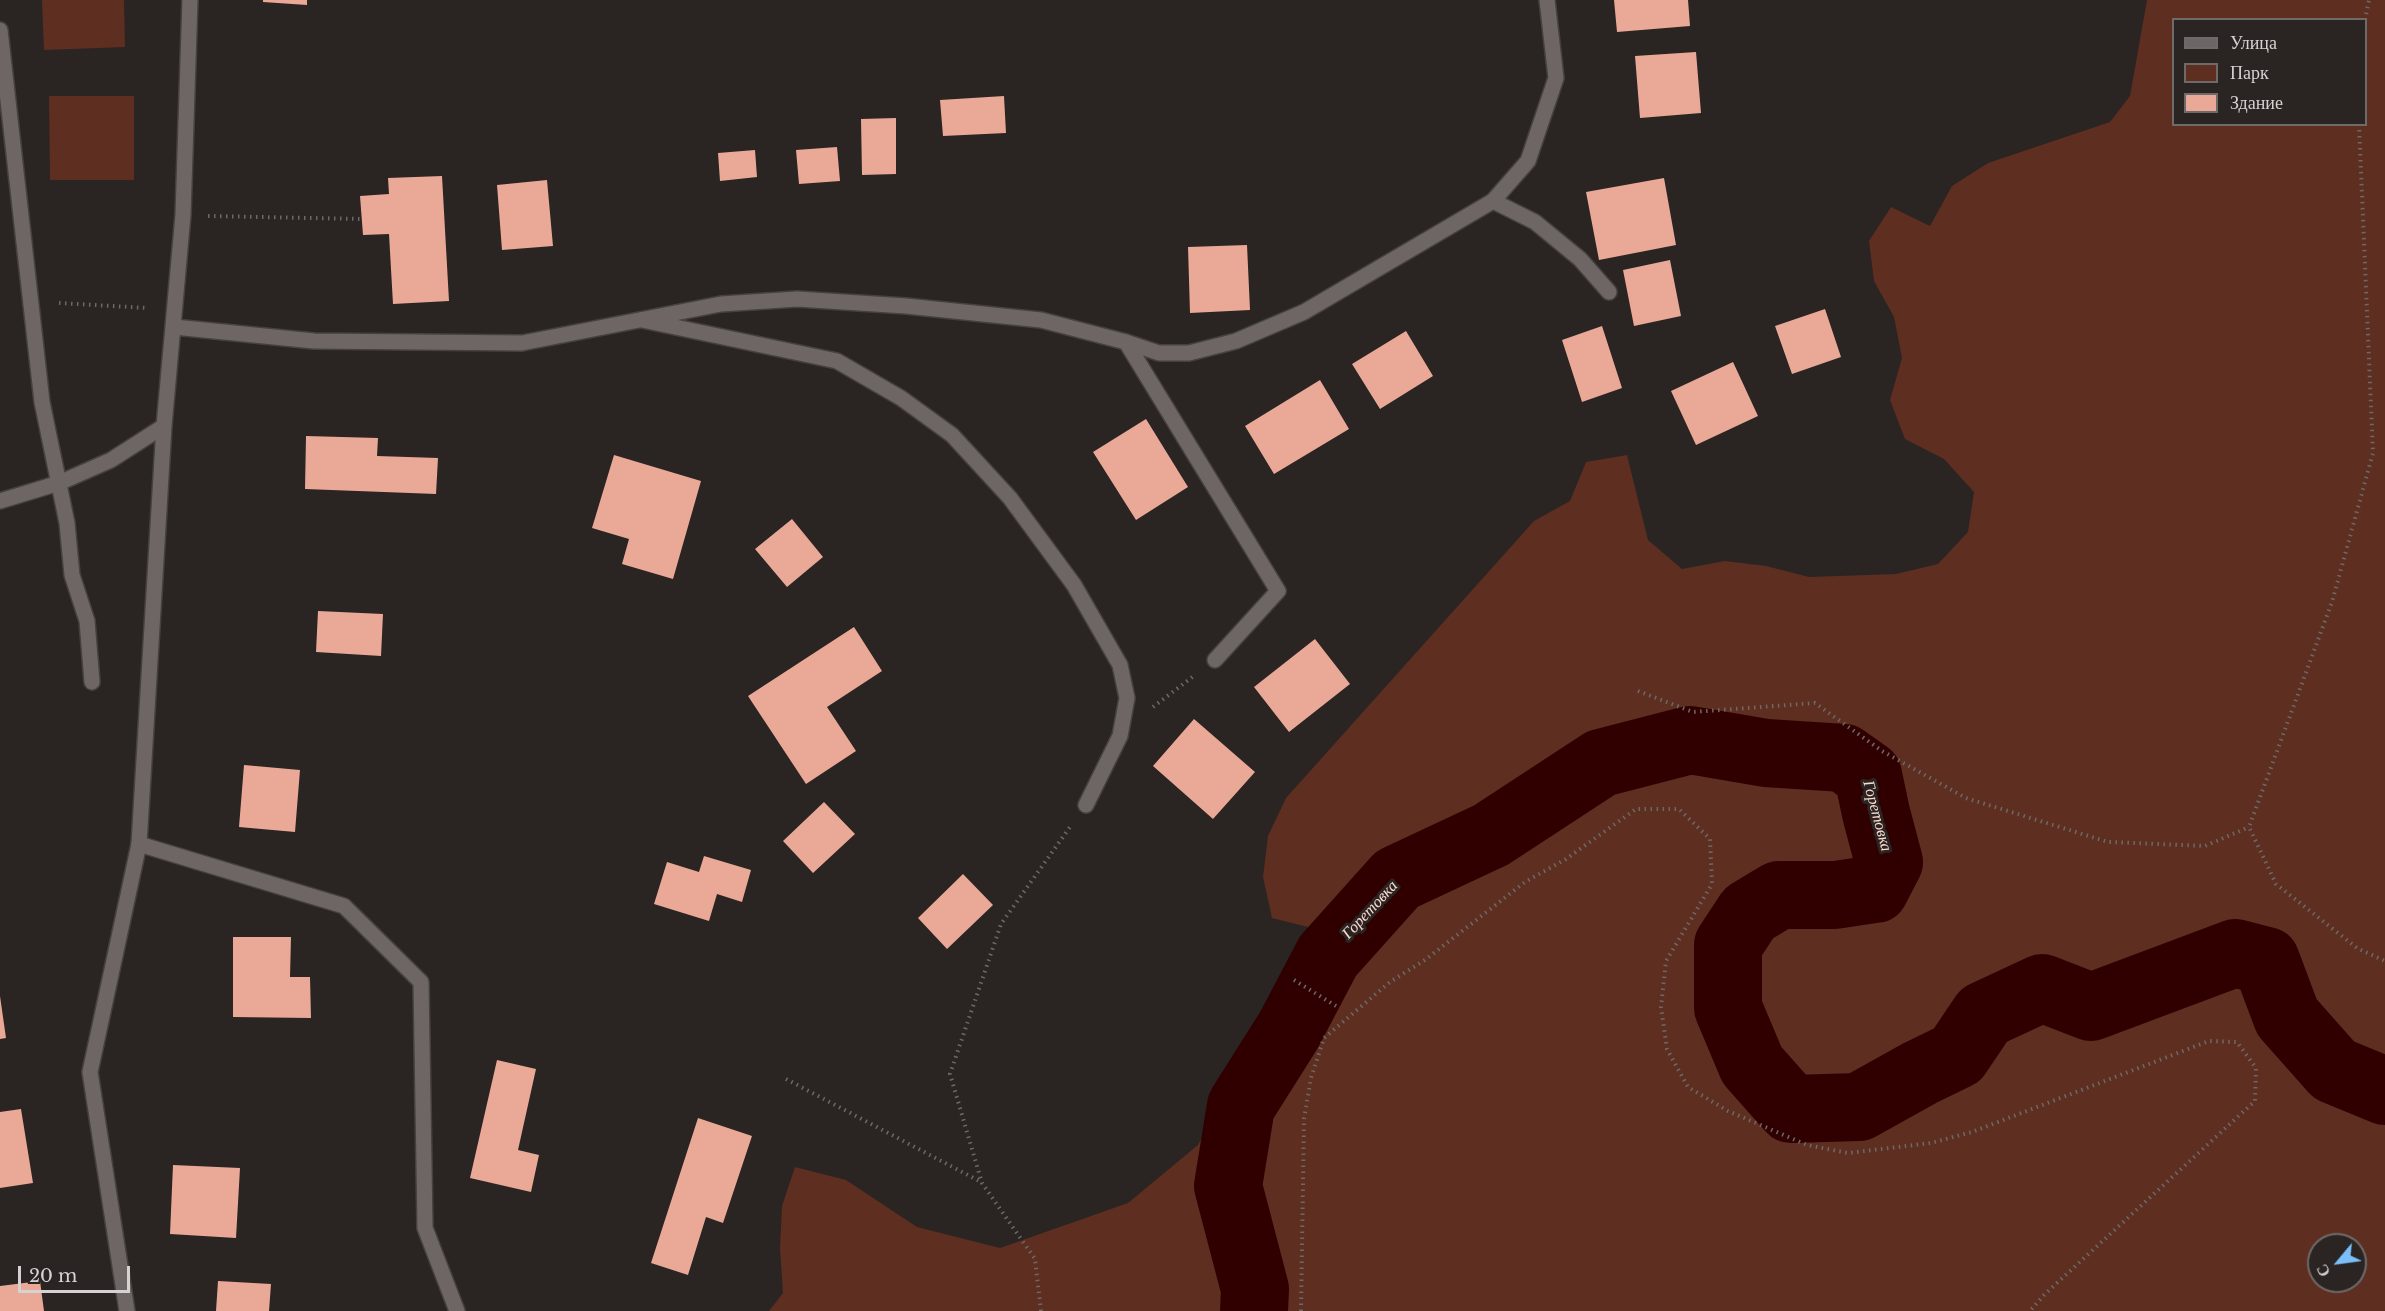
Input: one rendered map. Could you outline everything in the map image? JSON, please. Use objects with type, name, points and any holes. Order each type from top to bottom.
[{"type":"street","points":[[127,1311],[90,1072],[140,844],[165,426],[183,215],[190,0]]},
{"type":"street","points":[[174,327],[314,341],[522,343],[721,304],[797,299],[906,306],[1041,320],[1159,353],[1190,353],[1236,340],[1304,312],[1493,201],[1528,161],[1556,78],[1547,0]]},
{"type":"street","points":[[0,30],[42,402],[60,483],[72,575],[87,621],[92,682]]},
{"type":"street","points":[[1493,201],[1534,222],[1580,259],[1609,292]]},
{"type":"street","points":[[642,320],[837,362],[901,398],[952,435],[1010,498],[1074,585],[1120,664],[1126,698],[1121,731],[1086,805]]},
{"type":"street","points":[[1126,342],[1278,591],[1215,660]]},
{"type":"street","points":[[0,501],[60,483],[111,460],[165,426]]},
{"type":"street","points":[[140,844],[344,906],[421,982],[425,1228],[457,1311]]},
{"type":"path","points":[[2364,18],[2369,0]]},
{"type":"path","points":[[2359,126],[2373,453],[2332,602],[2249,827],[2276,884],[2357,948],[2385,961]]},
{"type":"path","points":[[183,215],[361,219]]},
{"type":"path","points":[[31,302],[175,309]]},
{"type":"path","points":[[1121,731],[1215,660]]},
{"type":"path","points":[[1638,691],[1693,712],[1815,703],[1882,751],[1966,798],[2108,842],[2205,846],[2249,827]]},
{"type":"path","points":[[1041,1311],[1035,1259],[982,1183],[950,1074],[1001,924],[1086,805]]},
{"type":"path","points":[[1301,1311],[1304,1119],[1311,1078],[1324,1038],[1390,982],[1425,960],[1525,882],[1566,859],[1636,809],[1679,809],[1710,839],[1712,884],[1666,961],[1661,1007],[1667,1049],[1688,1087],[1728,1111],[1807,1145],[1848,1153],[1931,1143],[1972,1132],[2209,1041],[2237,1042],[2256,1068],[2255,1101],[2045,1294],[2030,1311]]},
{"type":"path","points":[[1294,980],[1335,1006]]},
{"type":"path","points":[[786,1079],[982,1183]]},
{"type":"green space","points":[[42,0],[124,0],[125,47],[44,50]]},
{"type":"green space","points":[[2147,0],[2385,0],[2385,1311],[769,1311],[783,1293],[780,1249],[782,1206],[795,1167],[846,1180],[917,1227],[1000,1248],[1128,1203],[1198,1145],[1312,928],[1272,918],[1263,877],[1268,836],[1286,798],[1534,521],[1570,501],[1586,462],[1627,455],[1648,540],[1682,569],[1725,561],[1766,566],[1809,577],[1896,574],[1938,564],[1968,532],[1974,492],[1944,459],[1905,439],[1890,400],[1902,358],[1894,317],[1874,281],[1869,241],[1891,207],[1930,226],[1952,186],[1988,163],[2110,122],[2130,96]]},
{"type":"green space","points":[[49,96],[134,96],[134,180],[50,180]]},
{"type":"building","points":[[263,0],[307,0],[307,5],[263,2]]},
{"type":"building","points":[[1614,0],[1688,0],[1690,26],[1617,32]]},
{"type":"building","points":[[1696,52],[1701,113],[1640,118],[1635,56]]},
{"type":"building","points":[[1004,96],[1006,133],[943,136],[940,100]]},
{"type":"building","points":[[896,118],[896,174],[862,175],[861,119]]},
{"type":"building","points":[[837,147],[840,181],[799,184],[796,150]]},
{"type":"building","points":[[755,150],[757,177],[720,181],[718,153]]},
{"type":"building","points":[[442,176],[449,301],[393,304],[389,234],[363,235],[360,196],[389,194],[388,178]]},
{"type":"building","points":[[1664,178],[1676,245],[1599,260],[1586,192]]},
{"type":"building","points":[[547,180],[553,246],[502,250],[497,185]]},
{"type":"building","points":[[1247,245],[1250,310],[1190,313],[1188,247]]},
{"type":"building","points":[[1670,260],[1681,316],[1634,326],[1623,270]]},
{"type":"building","points":[[1825,309],[1841,357],[1792,374],[1775,326]]},
{"type":"building","points":[[1602,326],[1622,388],[1582,402],[1562,340]]},
{"type":"building","points":[[1406,331],[1433,376],[1380,409],[1352,364]]},
{"type":"building","points":[[1733,362],[1758,416],[1696,445],[1671,391]]},
{"type":"building","points":[[1320,380],[1349,429],[1274,474],[1245,426]]},
{"type":"building","points":[[1146,419],[1188,487],[1136,520],[1093,452]]},
{"type":"building","points":[[306,436],[378,438],[377,456],[438,458],[436,494],[305,489]]},
{"type":"building","points":[[614,455],[701,481],[673,579],[622,564],[629,539],[592,528]]},
{"type":"building","points":[[792,519],[823,557],[787,587],[755,549]]},
{"type":"building","points":[[318,611],[383,614],[381,656],[316,652]]},
{"type":"building","points":[[854,627],[882,671],[827,707],[856,751],[806,784],[748,696]]},
{"type":"building","points":[[1315,639],[1350,684],[1289,732],[1254,687]]},
{"type":"building","points":[[1194,719],[1255,772],[1213,819],[1153,766]]},
{"type":"building","points":[[244,765],[300,770],[295,832],[239,827]]},
{"type":"building","points":[[824,802],[855,834],[813,873],[783,841]]},
{"type":"building","points":[[704,856],[751,870],[742,902],[717,894],[709,921],[654,904],[667,862],[699,872]]},
{"type":"building","points":[[963,874],[993,905],[947,949],[918,918]]},
{"type":"building","points":[[233,937],[291,937],[290,977],[310,977],[311,1018],[233,1017]]},
{"type":"building","points":[[0,996],[6,1038],[0,1039]]},
{"type":"building","points":[[497,1060],[536,1069],[518,1150],[539,1155],[531,1192],[470,1178]]},
{"type":"building","points":[[21,1109],[33,1183],[0,1188],[0,1112]]},
{"type":"building","points":[[698,1118],[752,1136],[723,1223],[706,1217],[688,1275],[651,1263]]},
{"type":"building","points":[[173,1165],[240,1168],[236,1238],[170,1234]]},
{"type":"building","points":[[40,1281],[44,1311],[0,1311],[0,1286]]},
{"type":"building","points":[[218,1281],[271,1284],[269,1311],[216,1311]]},
{"type":"waterway","name":"Горетовка","points":[[1254,1311],[1255,1289],[1228,1186],[1241,1106],[1289,1030],[1328,956],[1397,879],[1491,835],[1601,763],[1690,740],[1766,753],[1844,758],[1868,775],[1889,862],[1875,889],[1835,895],[1779,895],[1749,913],[1728,945],[1728,1008],[1752,1065],[1791,1109],[1859,1107],[1957,1055],[1984,1015],[2042,988],[2091,1007],[2235,953],[2266,961],[2287,1017],[2334,1070],[2385,1091]]}]
